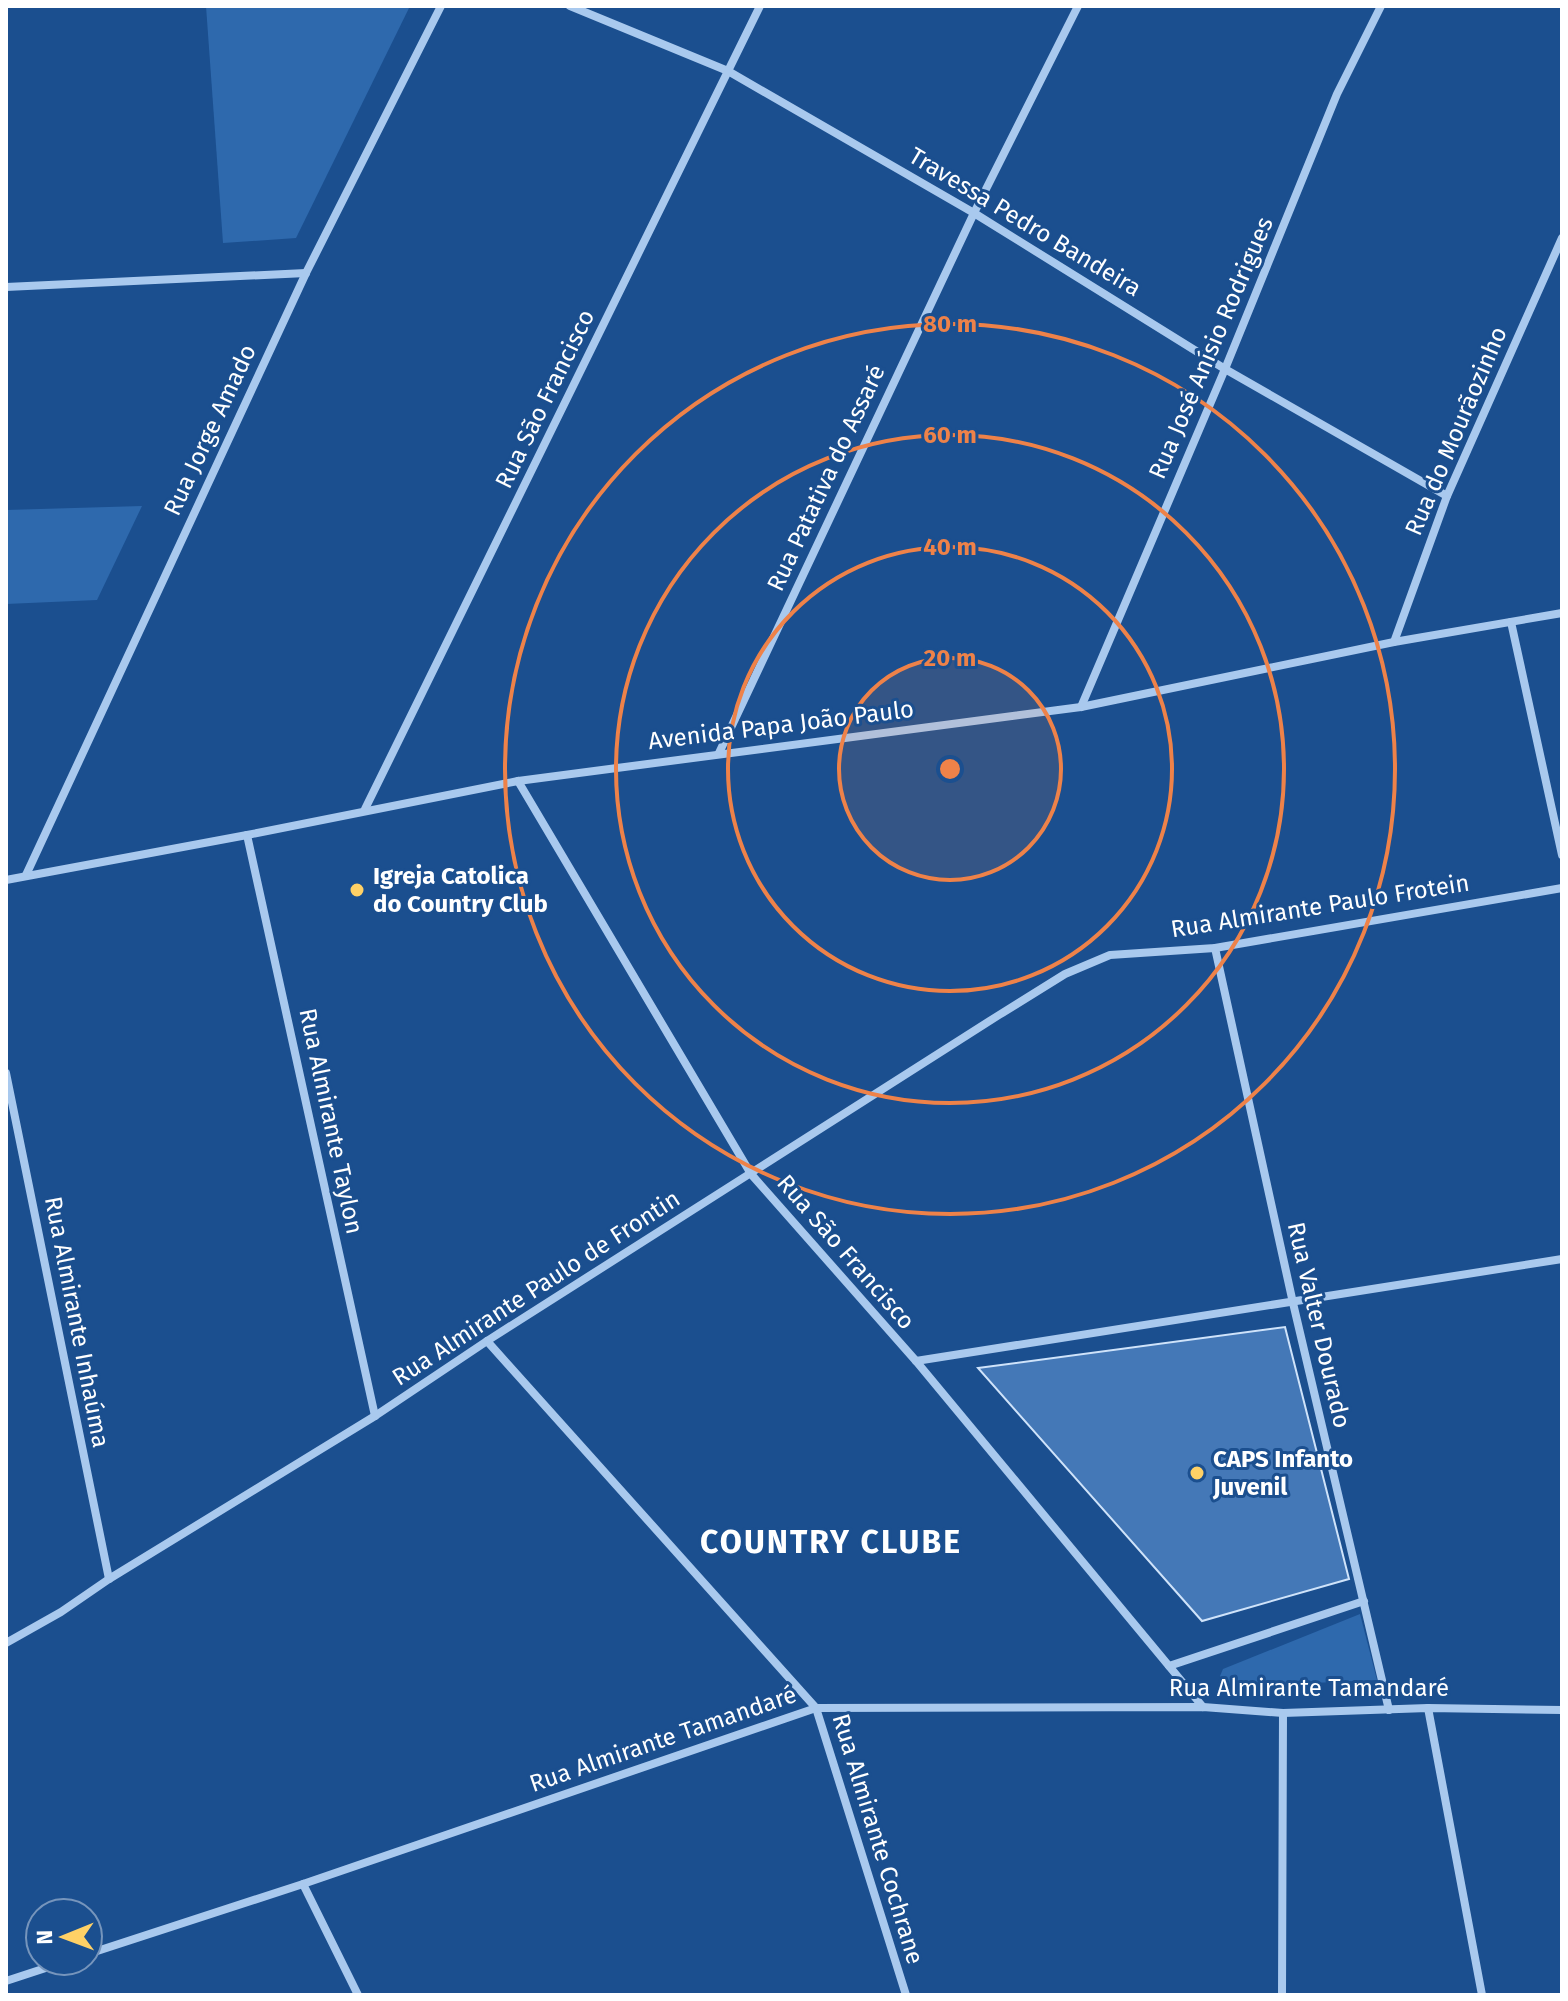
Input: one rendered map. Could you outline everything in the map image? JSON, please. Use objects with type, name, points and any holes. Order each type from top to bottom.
[{"type":"street","name":"Rua Jorge Amado","points":[[26,875],[306,273],[441,6]]},
{"type":"street","name":"Travessa Pedro Bandeira","points":[[570,6],[728,71],[974,213],[1225,369],[1447,496]]},
{"type":"street","name":"Rua São Francisco","points":[[365,809],[760,6]]},
{"type":"street","name":"Rua Patativa do Assaré","points":[[719,753],[974,213],[1078,6]]},
{"type":"street","name":"Rua José Anísio Rodrigues","points":[[1081,707],[1225,369],[1337,94],[1381,6]]},
{"type":"street","name":"Rua do Mourãozinho","points":[[1394,642],[1447,496],[1562,238]]},
{"type":"street","points":[[6,287],[306,273]]},
{"type":"street","name":"Avenida Papa João Paulo","points":[[6,880],[518,781],[1081,707],[1394,642],[1562,613]]},
{"type":"street","points":[[1511,622],[1562,855]]},
{"type":"street","name":"Rua São Francisco","points":[[518,781],[751,1174],[916,1361],[1203,1707]]},
{"type":"street","name":"Rua Almirante Taylon","points":[[247,835],[375,1416]]},
{"type":"street","name":"Rua Almirante Paulo Frotein","points":[[1085,964],[1110,955],[1215,948],[1562,888]]},
{"type":"street","name":"Rua Valter Dourado","points":[[1215,948],[1293,1303],[1389,1710]]},
{"type":"street","name":"Rua Almirante Paulo de Frontin","points":[[6,1643],[61,1612],[109,1579],[375,1416],[487,1341],[999,1015],[1085,964]]},
{"type":"street","name":"Rua Almirante Inhaúma","points":[[6,1073],[109,1579]]},
{"type":"street","points":[[916,1361],[1562,1259]]},
{"type":"street","name":"Rua Almirante Cochrane","points":[[487,1341],[816,1708],[906,1995]]},
{"type":"street","points":[[1169,1666],[1364,1601]]},
{"type":"street","name":"Rua Almirante Tamandaré","points":[[104,1949],[816,1708],[1203,1707],[1283,1713],[1428,1708],[1562,1710]]},
{"type":"street","points":[[1428,1708],[1482,1995]]},
{"type":"street","points":[[1282,1995],[1283,1713]]},
{"type":"street","points":[[303,1884],[358,1995]]},
{"type":"shaded area","points":[[206,6],[410,6],[296,238],[223,243]]},
{"type":"shaded area","points":[[142,506],[97,600],[6,604],[6,510]]},
{"type":"shaded area","points":[[1360,1614],[1377,1680],[1224,1687],[1220,1676],[1223,1669]]},
{"type":"building","name":"CAPS Infanto Juvenil","points":[[1285,1327],[1349,1579],[1202,1621],[978,1368]]},
{"type":"place","name":"Igreja Catolica do Country Club","points":[[357,890]]},
{"type":"place","name":"CAPS Infanto Juvenil","points":[[1197,1473]]},
{"type":"district","name":"COUNTRY CLUBE","points":[[831,1542]]}]
